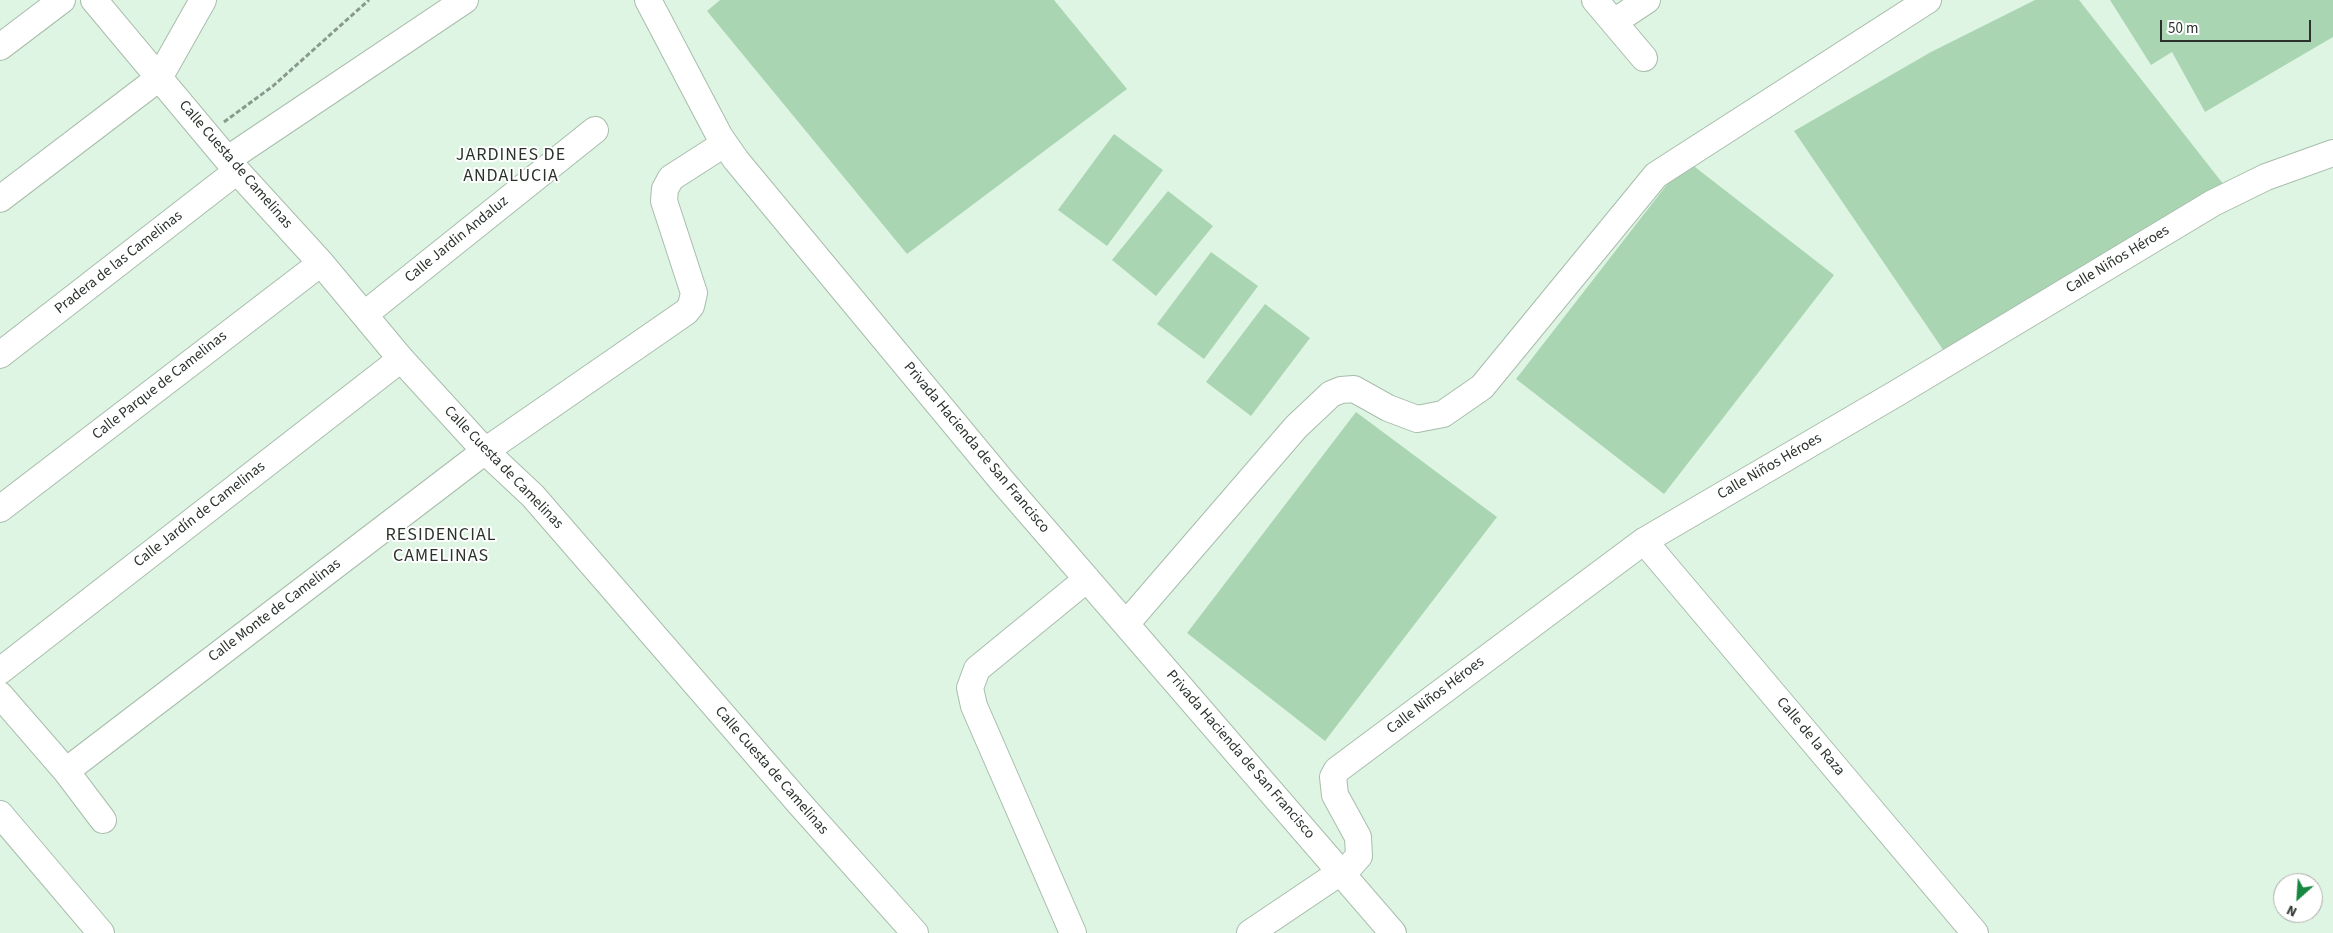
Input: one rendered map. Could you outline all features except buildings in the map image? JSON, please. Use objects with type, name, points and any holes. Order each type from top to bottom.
[{"type":"street","points":[[0,47],[62,0]]},
{"type":"street","name":"Calle Cuesta de Camelinas","points":[[94,0],[232,165],[321,263],[401,359],[485,451],[533,496],[800,804],[915,933]]},
{"type":"street","points":[[0,199],[159,78],[203,0]]},
{"type":"street","name":"Pradera de las Camelinas","points":[[0,355],[232,165],[465,0]]},
{"type":"street","name":"Privada Hacienda de San Francisco","points":[[648,0],[724,144],[1003,482],[1393,933]]},
{"type":"street","points":[[1595,0],[1644,58]]},
{"type":"street","points":[[1614,22],[1647,0]]},
{"type":"street","points":[[1126,624],[1296,427],[1332,394],[1342,390],[1354,389],[1388,408],[1417,419],[1443,414],[1482,387],[1656,175],[1928,0]]},
{"type":"street","name":"Calle Jardin Andaluz","points":[[365,314],[595,130]]},
{"type":"street","name":"Calle Monte de Camelinas","points":[[66,771],[485,451],[691,306],[694,293],[664,201],[665,189],[671,178],[724,144]]},
{"type":"street","name":"Calle Niños Héroes","points":[[1250,933],[1351,864],[1359,856],[1360,846],[1358,837],[1335,795],[1333,777],[1337,770],[1644,541],[1897,393],[2213,203],[2266,177],[2333,154]]},
{"type":"street","name":"Calle Parque de Camelinas","points":[[0,509],[321,263]]},
{"type":"street","name":"Calle Jardín de Camelinas","points":[[0,671],[401,359]]},
{"type":"street","name":"Calle de la Raza","points":[[1644,541],[1976,933]]},
{"type":"street","points":[[1073,933],[974,706],[970,688],[977,669],[1087,579]]},
{"type":"street","points":[[0,695],[66,771],[102,820]]},
{"type":"street","points":[[0,814],[101,933]]},
{"type":"path","points":[[208,134],[273,86],[370,0]]},
{"type":"green space","points":[[720,0],[1054,0],[1127,89],[907,254],[707,11]]},
{"type":"green space","points":[[2035,0],[2079,0],[2224,185],[1946,354],[1794,131],[1931,52]]},
{"type":"green space","points":[[2110,0],[2333,0],[2333,37],[2205,112],[2172,52],[2151,65]]},
{"type":"green space","points":[[1114,134],[1163,170],[1107,246],[1058,210]]},
{"type":"green space","points":[[1686,160],[1834,275],[1664,494],[1516,379]]},
{"type":"green space","points":[[1168,191],[1213,226],[1156,296],[1112,260]]},
{"type":"green space","points":[[1211,252],[1258,286],[1204,359],[1157,324]]},
{"type":"green space","points":[[1265,304],[1310,338],[1251,416],[1206,382]]},
{"type":"green space","points":[[1356,412],[1497,517],[1325,741],[1187,633]]},
{"type":"district","name":"JARDINES DE ANDALUCIA","points":[[511,166]]},
{"type":"district","name":"RESIDENCIAL CAMELINAS","points":[[441,546]]}]
